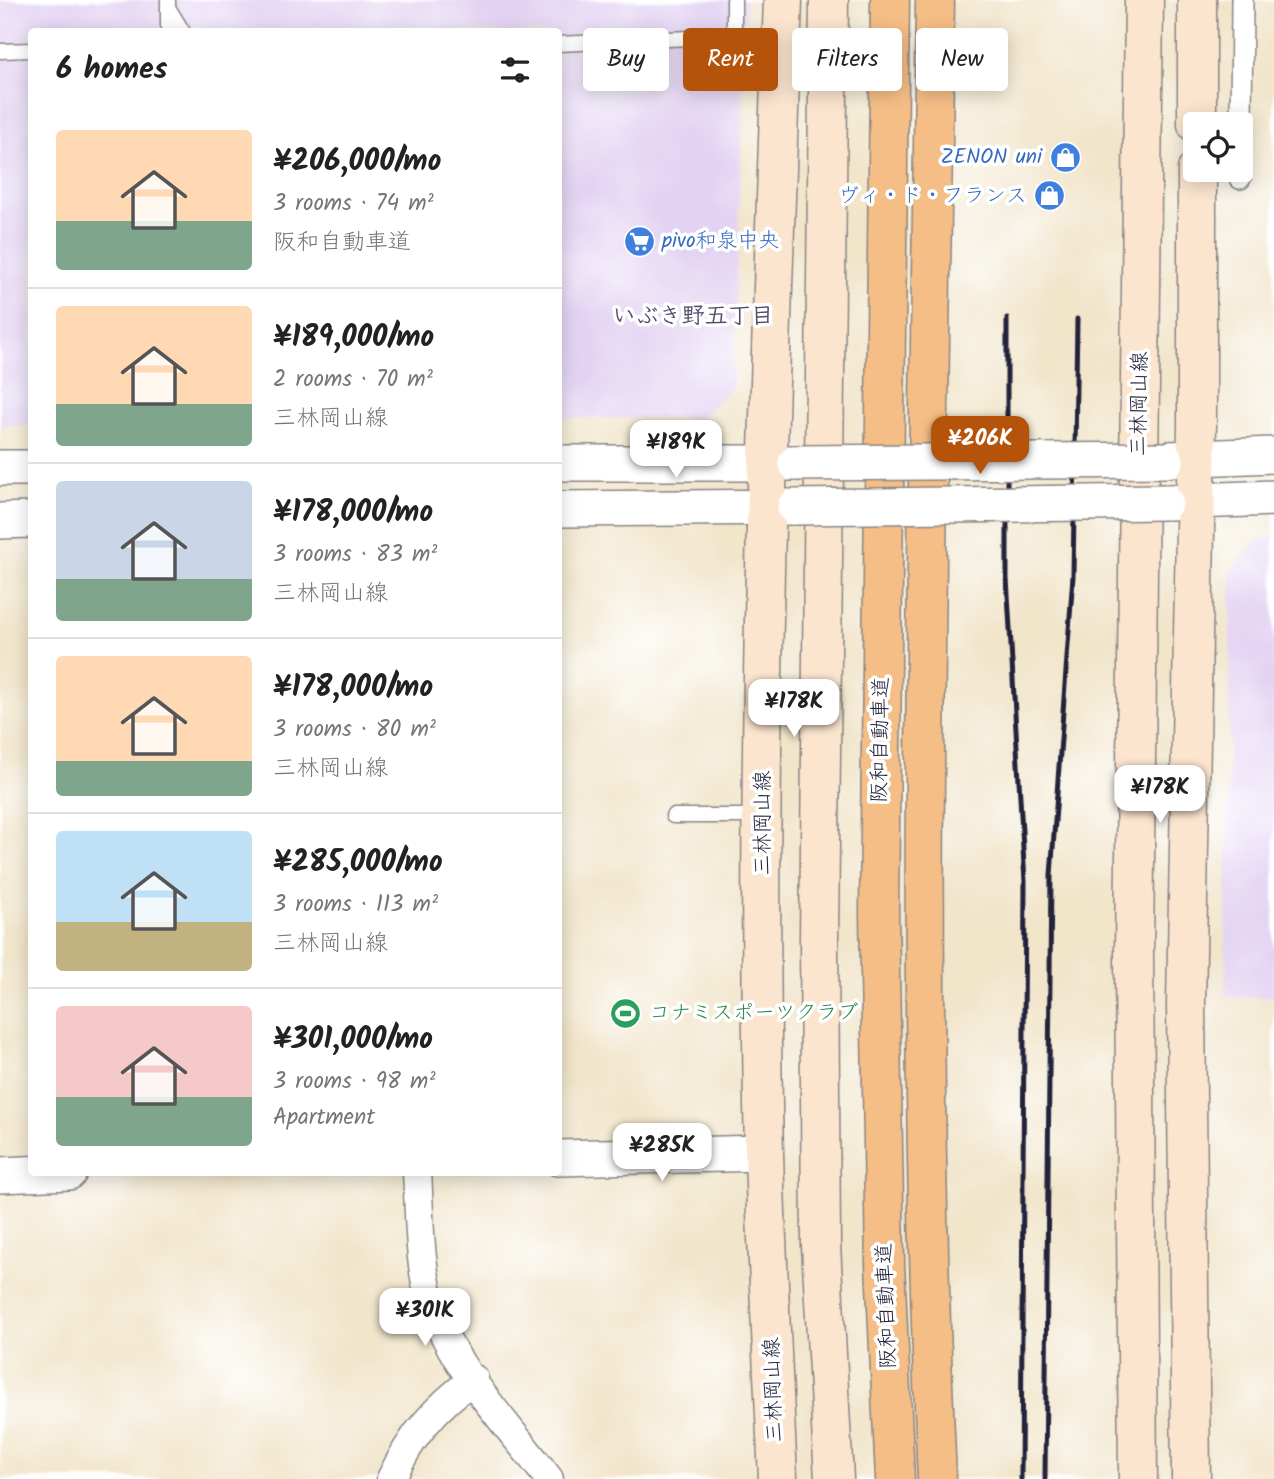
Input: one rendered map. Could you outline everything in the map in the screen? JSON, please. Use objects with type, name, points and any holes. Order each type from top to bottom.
[{"type":"highway","name":"阪和自動車道","points":[[890,0],[879,912],[885,1264],[895,1479]]},
{"type":"highway","name":"阪和自動車道","points":[[934,0],[923,908],[927,1262],[937,1479]]},
{"type":"main road","name":"三林岡山線","points":[[778,1479],[764,1153],[763,816],[781,507],[783,0]]},
{"type":"main road","points":[[828,0],[819,953],[821,1246],[834,1479]]},
{"type":"main road","name":"三林岡山線","points":[[1138,1479],[1134,956],[1144,0]]},
{"type":"main road","points":[[1197,112],[1198,0]]},
{"type":"main road","points":[[1191,1479],[1180,502],[1196,182]]},
{"type":"street","points":[[1241,112],[1242,0]]},
{"type":"street","points":[[562,463],[1181,459],[1274,455]]},
{"type":"street","points":[[0,468],[28,468]]},
{"type":"street","points":[[562,509],[1180,502],[1274,498]]},
{"type":"street","points":[[0,521],[28,520]]},
{"type":"street","points":[[562,1158],[764,1153]]},
{"type":"street","points":[[0,1175],[28,1174]]},
{"type":"street","points":[[417,1176],[421,1253],[432,1306],[450,1344],[549,1479]]},
{"type":"street","points":[[391,1479],[406,1447],[426,1418],[474,1379]]},
{"type":"lane","points":[[562,44],[734,36],[734,0]]},
{"type":"lane","points":[[168,4],[168,28]]},
{"type":"lane","points":[[168,4],[181,28]]},
{"type":"lane","points":[[0,51],[28,50]]},
{"type":"lane","points":[[673,816],[763,816]]},
{"type":"shaded area","points":[[0,0],[746,0],[745,28],[683,28],[683,91],[743,91],[733,387],[700,418],[562,418],[562,28],[28,28],[28,425],[0,426]]},
{"type":"shaded area","points":[[1274,538],[1274,997],[1225,997],[1231,571],[1259,539]]},
{"type":"railway","points":[[1007,318],[1007,578],[1025,882],[1021,1479]]},
{"type":"railway","points":[[1045,1479],[1051,875],[1073,576],[1077,319]]},
{"type":"place","name":"ZENON uni","points":[[1065,157]]},
{"type":"place","name":"ヴィ・ド・フランス","points":[[1050,196]]},
{"type":"place","name":"pivo和泉中央","points":[[639,241]]},
{"type":"place","name":"コナミスポーツクラブ","points":[[626,1013]]},
{"type":"district","name":"いぶき野五丁目","points":[[693,317]]}]
